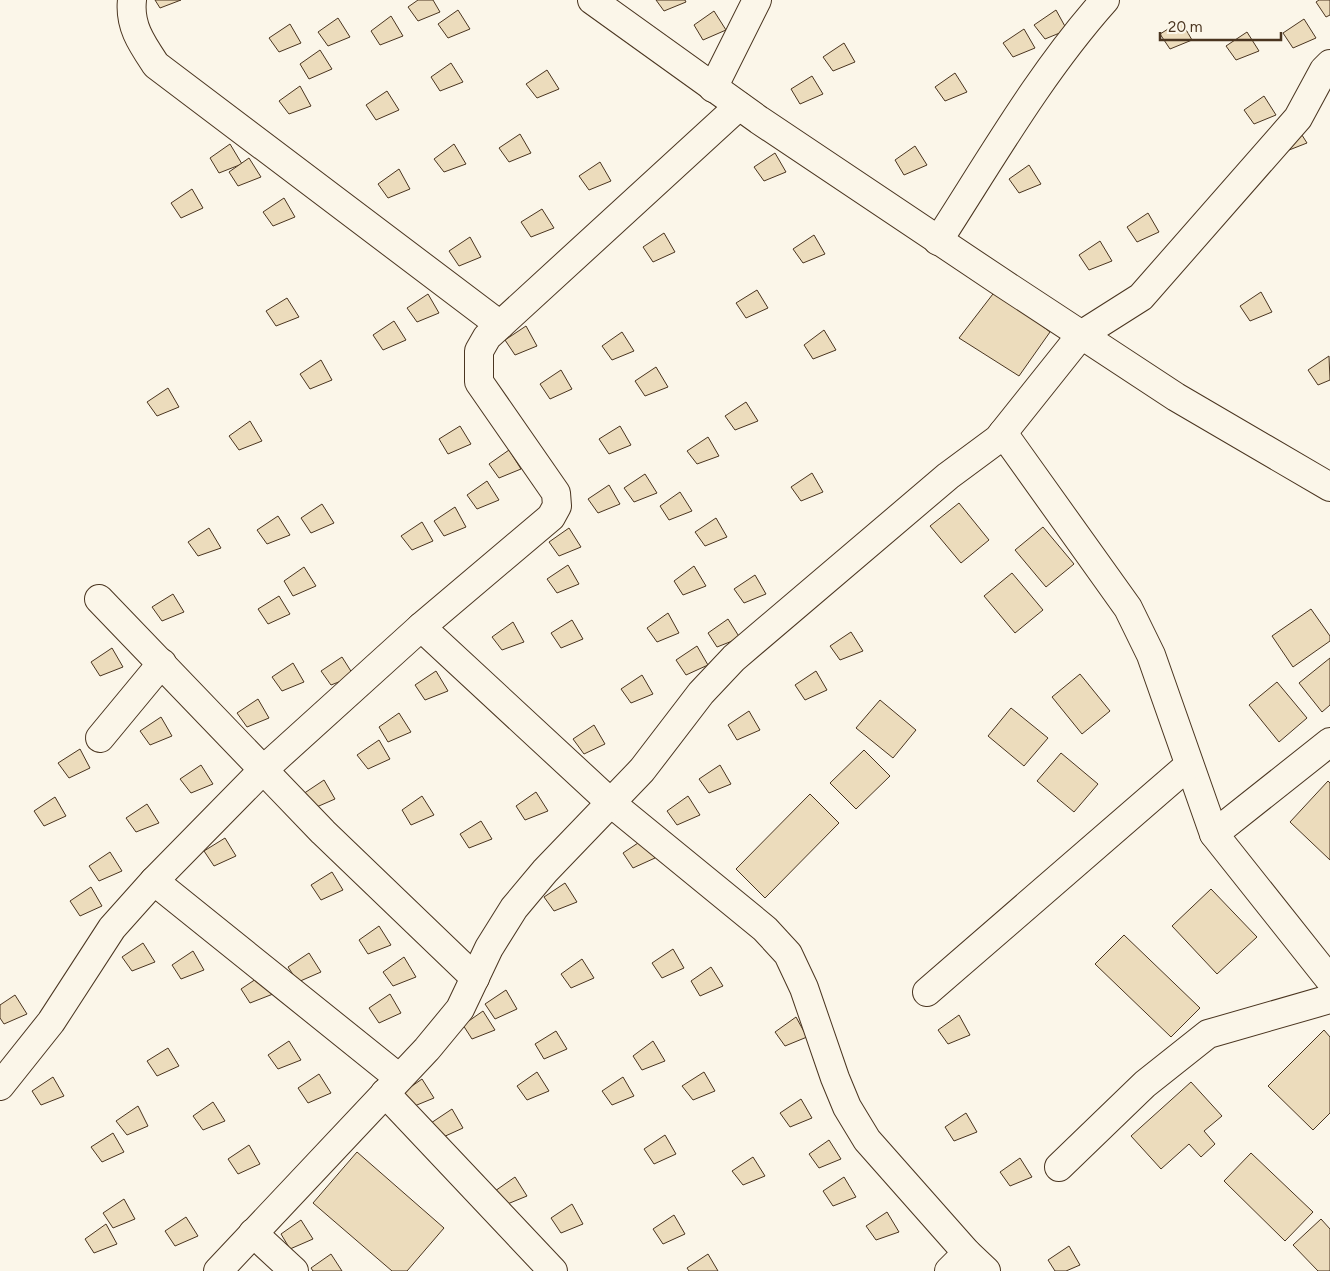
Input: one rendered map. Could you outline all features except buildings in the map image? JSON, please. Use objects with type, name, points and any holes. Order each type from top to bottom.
[{"type":"street","points":[[132,0],[133,25],[140,42],[156,65],[500,325]]},
{"type":"street","points":[[592,0],[713,88],[938,241],[1176,397],[1330,487]]},
{"type":"street","points":[[713,88],[757,0]]},
{"type":"street","points":[[938,241],[1049,70],[1075,33],[1105,0]]},
{"type":"street","points":[[218,1271],[427,1049],[460,1009],[489,948],[514,908],[545,871],[642,770],[701,693],[734,658],[948,476],[998,439],[1081,335],[1141,297],[1298,118],[1324,70],[1330,64]]},
{"type":"street","points":[[0,1086],[50,1022],[112,928],[154,881],[263,770],[421,627],[551,517],[557,506],[556,493],[479,382],[479,351],[487,337],[739,106]]},
{"type":"street","points":[[1002,433],[1128,608],[1151,655],[1214,834],[1330,980]]},
{"type":"street","points":[[99,599],[323,832],[474,978]]},
{"type":"street","points":[[421,627],[611,802],[765,930],[788,954],[804,988],[835,1078],[847,1106],[867,1140],[958,1262],[986,1271]]},
{"type":"street","points":[[100,738],[162,663]]},
{"type":"street","points":[[1214,834],[1330,742]]},
{"type":"street","points":[[927,992],[1190,765]]},
{"type":"street","points":[[154,881],[392,1086],[553,1271]]},
{"type":"street","points":[[1058,1167],[1145,1084],[1208,1034],[1330,999]]},
{"type":"street","points":[[253,1233],[294,1271]]}]
